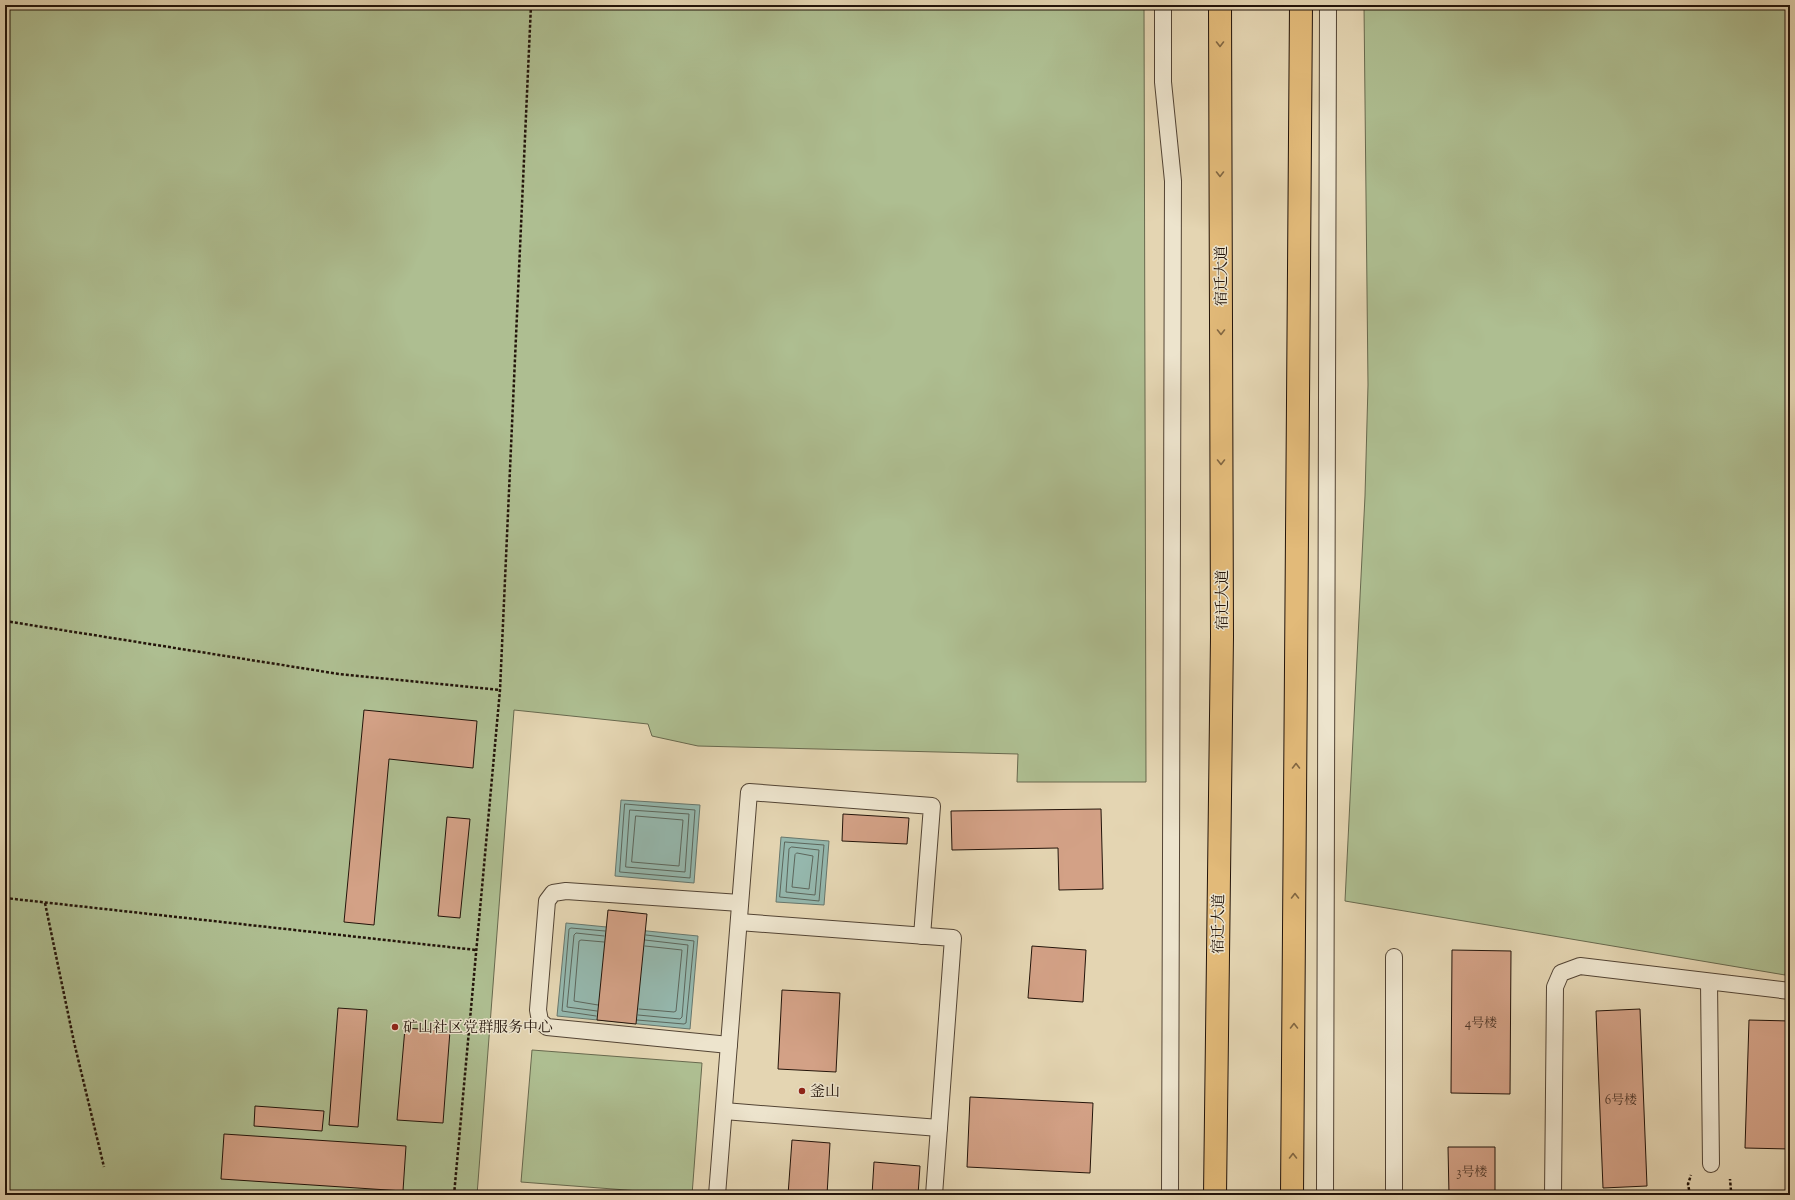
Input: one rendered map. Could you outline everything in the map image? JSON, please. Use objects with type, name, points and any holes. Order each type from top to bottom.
[{"type":"main road","name":"宿迁大道","points":[[1215,1195],[1222,637],[1220,5]]},
{"type":"main road","points":[[1292,1195],[1301,5]]},
{"type":"lane","points":[[1163,5],[1162,82],[1173,181],[1170,1195]]},
{"type":"lane","points":[[1325,1195],[1328,5]]},
{"type":"lane","points":[[718,1195],[749,792],[932,806],[922,936]]},
{"type":"lane","points":[[729,1045],[547,1027],[540,1021],[538,1010],[546,901],[553,893],[566,891],[740,903]]},
{"type":"lane","points":[[739,922],[953,938],[934,1195]]},
{"type":"lane","points":[[1394,957],[1394,1195]]},
{"type":"lane","points":[[1553,1195],[1555,987],[1561,973],[1580,966],[1790,991]]},
{"type":"lane","points":[[1709,982],[1711,1164]]},
{"type":"lane","points":[[724,1111],[939,1128]]},
{"type":"path","points":[[454,1195],[500,690],[532,5]]},
{"type":"path","points":[[5,621],[340,674],[500,690]]},
{"type":"path","points":[[5,898],[476,950]]},
{"type":"path","points":[[45,903],[74,1042],[104,1167]]},
{"type":"path","points":[[1788,926],[1790,906]]},
{"type":"green space","points":[[5,5],[1144,5],[1146,782],[1017,782],[1018,754],[698,746],[652,736],[648,724],[514,710],[477,1195],[5,1195]]},
{"type":"green space","points":[[1364,5],[1790,5],[1790,941],[1785,975],[1345,901],[1365,496],[1368,385]]},
{"type":"green space","points":[[532,1050],[702,1063],[692,1195],[521,1182]]},
{"type":"water","points":[[621,800],[700,805],[694,883],[615,876]]},
{"type":"water","points":[[781,837],[829,841],[824,905],[776,902]]},
{"type":"water","points":[[566,923],[698,936],[690,1029],[557,1016]]},
{"type":"building","points":[[364,710],[477,721],[473,768],[389,759],[374,925],[344,922]]},
{"type":"building","points":[[1101,809],[1103,889],[1059,890],[1058,848],[952,850],[951,811]]},
{"type":"building","points":[[843,814],[909,818],[907,844],[842,841]]},
{"type":"building","points":[[447,817],[470,819],[460,918],[438,916]]},
{"type":"building","points":[[608,910],[647,914],[636,1024],[597,1020]]},
{"type":"building","points":[[1032,946],[1086,950],[1083,1002],[1028,998]]},
{"type":"building","points":[[1452,950],[1511,951],[1510,1094],[1451,1093]]},
{"type":"building","points":[[782,990],[840,993],[836,1072],[778,1069]]},
{"type":"building","points":[[338,1008],[367,1010],[358,1127],[329,1125]]},
{"type":"building","points":[[1640,1009],[1647,1186],[1603,1188],[1596,1011]]},
{"type":"building","points":[[1749,1020],[1790,1021],[1790,1149],[1745,1148]]},
{"type":"building","points":[[405,1028],[450,1031],[443,1123],[397,1120]]},
{"type":"building","points":[[970,1097],[1093,1103],[1090,1173],[967,1167]]},
{"type":"building","points":[[255,1106],[324,1111],[322,1131],[254,1126]]},
{"type":"building","points":[[224,1134],[406,1146],[403,1191],[221,1179]]},
{"type":"building","points":[[792,1140],[830,1143],[827,1195],[788,1195]]},
{"type":"building","points":[[1448,1147],[1495,1147],[1495,1195],[1449,1195]]},
{"type":"building","points":[[874,1162],[920,1166],[918,1195],[872,1195]]},
{"type":"place","name":"矿山社区党群服务中心","points":[[395,1027]]},
{"type":"place","name":"釜山","points":[[802,1091]]}]
